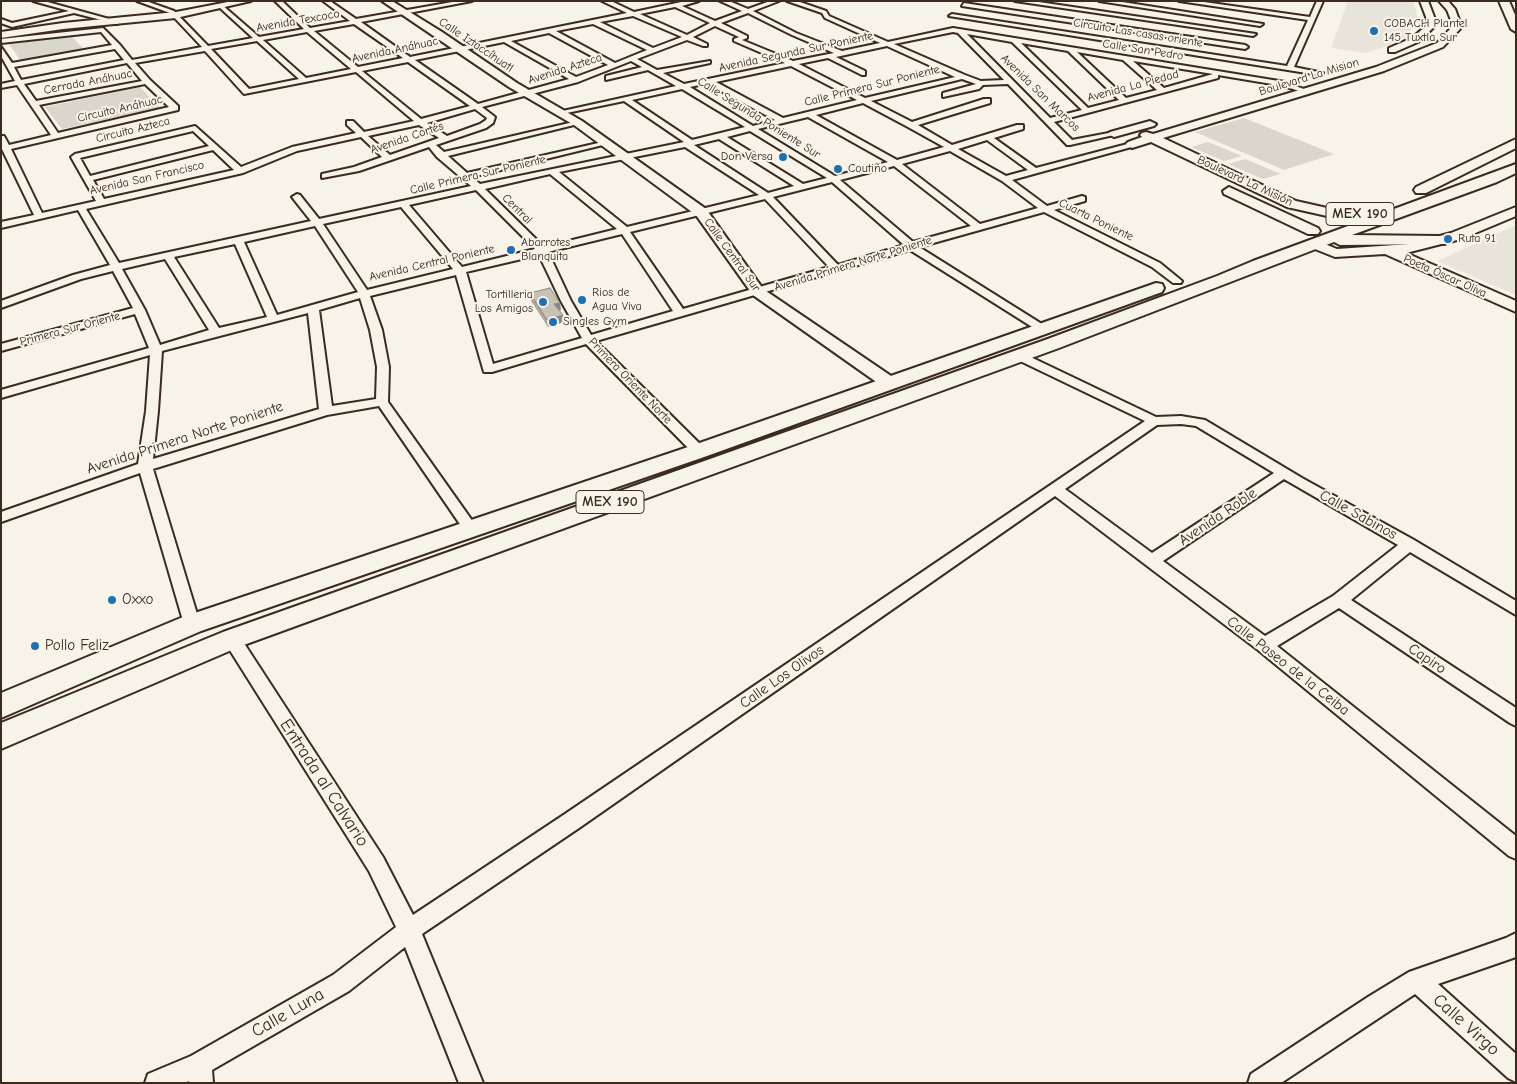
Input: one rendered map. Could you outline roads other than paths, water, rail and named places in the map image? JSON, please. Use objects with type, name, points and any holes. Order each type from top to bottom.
[{"type":"main road","points":[[1504,1],[1516,29]]},
{"type":"main road","points":[[1406,197],[1516,143]]},
{"type":"main road","name":"MEX 190","points":[[1323,240],[1362,213],[1469,175],[1516,154]]},
{"type":"main road","name":"MEX 190","points":[[1,736],[232,639],[1020,356],[1213,277],[1259,264],[1492,179],[1516,168]]},
{"type":"main road","name":"MEX 190","points":[[1323,240],[1428,211],[1516,175]]},
{"type":"main road","points":[[1323,240],[1439,241]]},
{"type":"main road","name":"MEX 190","points":[[1,706],[192,624],[699,451],[888,382],[1177,281],[1213,277]]},
{"type":"street","points":[[36,1],[117,22]]},
{"type":"street","points":[[140,1],[172,12],[206,49]]},
{"type":"street","points":[[278,1],[420,122],[445,138]]},
{"type":"street","points":[[326,1],[475,106]]},
{"type":"street","name":"Calle Iztaccíhuatl","points":[[386,1],[527,93]]},
{"type":"street","points":[[439,1],[447,6]]},
{"type":"street","name":"Avenida Texcoco","points":[[21,84],[470,1]]},
{"type":"street","name":"Avenida Anáhuac","points":[[206,49],[247,92],[696,1]]},
{"type":"street","points":[[723,1],[751,11],[794,34],[840,53]]},
{"type":"street","name":"Avenida Azteca","points":[[295,149],[420,122],[575,80],[776,1]]},
{"type":"street","points":[[790,1],[824,12],[827,17],[981,84],[1011,82]]},
{"type":"street","points":[[1018,1],[1254,34]]},
{"type":"street","points":[[1061,1],[1014,40],[1086,110]]},
{"type":"street","points":[[1102,1],[1260,24]]},
{"type":"street","points":[[1162,90],[1124,58],[1141,31],[1168,1]]},
{"type":"street","points":[[1182,1],[1312,19]]},
{"type":"street","points":[[1290,68],[1320,1]]},
{"type":"street","points":[[1381,54],[1403,47],[1425,31],[1432,22],[1430,12],[1424,1]]},
{"type":"street","points":[[1425,31],[1450,36],[1455,29],[1455,20],[1451,10],[1444,1]]},
{"type":"street","points":[[1,35],[63,26],[176,15],[240,2]]},
{"type":"street","points":[[609,2],[705,44]]},
{"type":"street","points":[[966,3],[1042,17],[1246,48]]},
{"type":"street","name":"Circuito Las casas oriente","points":[[966,3],[952,16],[1238,61],[1324,72]]},
{"type":"street","points":[[1238,61],[1270,3]]},
{"type":"street","points":[[675,5],[742,34],[745,37],[736,40],[793,64],[867,101]]},
{"type":"street","points":[[221,6],[305,81]]},
{"type":"street","points":[[1,21],[12,25],[80,11]]},
{"type":"street","points":[[594,22],[652,50]]},
{"type":"street","name":"Circuito Anáhuac","points":[[1,41],[103,30],[147,82],[175,108],[56,136]]},
{"type":"street","points":[[551,31],[614,65]]},
{"type":"street","name":"Avenida Segunda Sur Poniente","points":[[562,112],[946,31]]},
{"type":"street","name":"Calle San Pedro","points":[[946,31],[1014,40],[1284,84],[1305,91]]},
{"type":"street","name":"Avenida San Marcos","points":[[961,32],[1070,143],[1114,134]]},
{"type":"street","name":"Boulevard La Mision","points":[[1132,144],[1380,69],[1440,45],[1450,36]]},
{"type":"street","points":[[505,40],[575,80]]},
{"type":"street","points":[[11,65],[118,46]]},
{"type":"street","points":[[1,49],[21,84],[56,136],[6,148]]},
{"type":"street","points":[[1070,49],[1124,100]]},
{"type":"street","points":[[828,56],[862,73]]},
{"type":"street","name":"Calle Segunda Poniente Sur","points":[[630,58],[684,87],[833,178],[911,246],[1041,328]]},
{"type":"street","name":"Avenida Segunda Sur Poniente","points":[[609,78],[708,62]]},
{"type":"street","points":[[1185,68],[1199,80]]},
{"type":"street","name":"Boulevard La Mision","points":[[1256,92],[1324,72]]},
{"type":"street","name":"Avenida La Piedad","points":[[1050,121],[1222,74]]},
{"type":"street","name":"Calle Primera Sur Poniente","points":[[1,305],[78,277],[116,267],[552,171],[689,144],[962,77]]},
{"type":"street","name":"Cerrada Anáhuac","points":[[34,104],[147,82]]},
{"type":"street","points":[[711,82],[782,121]]},
{"type":"street","points":[[1,86],[21,84]]},
{"type":"street","points":[[946,95],[981,84]]},
{"type":"street","name":"Calle Central Sur","points":[[527,93],[562,112],[701,212],[758,292],[888,382]]},
{"type":"street","points":[[626,99],[767,196],[837,269]]},
{"type":"street","name":"Cuarta Poniente","points":[[867,101],[1005,179],[1045,209],[1156,264],[1177,281]]},
{"type":"street","points":[[911,125],[987,102]]},
{"type":"street","name":"Avenida Cortés","points":[[326,176],[339,174],[483,126],[492,117],[475,106]]},
{"type":"street","points":[[810,115],[896,163],[979,228]]},
{"type":"street","points":[[1114,134],[1162,120]]},
{"type":"street","points":[[350,123],[387,157]]},
{"type":"street","points":[[440,155],[578,123]]},
{"type":"street","name":"Avenida Central Poniente","points":[[1,394],[216,332],[767,196],[952,148],[1020,127]]},
{"type":"street","name":"Circuito Azteca","points":[[88,179],[148,152],[176,145],[195,128],[240,170]]},
{"type":"street","name":"Boulevard La Misión","points":[[1134,129],[1292,204],[1328,212],[1362,213]]},
{"type":"street","points":[[1114,134],[1149,152]]},
{"type":"street","points":[[720,136],[801,187]]},
{"type":"street","points":[[988,137],[1034,170]]},
{"type":"street","points":[[1,138],[39,216]]},
{"type":"street","points":[[466,176],[607,143]]},
{"type":"street","name":"Central","points":[[430,144],[440,155],[479,188],[542,251]]},
{"type":"street","points":[[1005,179],[1132,144]]},
{"type":"street","name":"Circuito Azteca","points":[[101,201],[74,157],[148,152],[176,145],[216,147]]},
{"type":"street","name":"Avenida San Francisco","points":[[1,225],[240,170],[295,149]]},
{"type":"street","points":[[552,171],[624,230],[680,313]]},
{"type":"street","name":"Boulevard La Misión","points":[[1218,186],[1323,240],[1334,253],[1388,250]]},
{"type":"street","points":[[297,197],[318,224],[364,294],[376,330],[383,367],[382,402],[471,529]]},
{"type":"street","name":"Avenida Primera Norte Poniente","points":[[460,271],[488,369],[911,246],[1082,199]]},
{"type":"street","points":[[403,204],[460,271]]},
{"type":"street","points":[[80,206],[140,310],[156,350],[152,411],[145,466],[192,624]]},
{"type":"street","name":"Poeta Óscar Oliva","points":[[1388,250],[1410,248],[1439,241],[1516,211]]},
{"type":"street","points":[[239,241],[273,318]]},
{"type":"street","name":"Poeta Óscar Oliva","points":[[1388,250],[1516,308]]},
{"type":"street","name":"Primera Oriente Norte","points":[[542,251],[566,301],[589,341],[699,451]]},
{"type":"street","points":[[168,256],[216,332]]},
{"type":"street","points":[[313,308],[326,411]]},
{"type":"street","name":"Primera Sur Oriente","points":[[1,348],[140,310]]},
{"type":"street","points":[[1020,356],[1154,421]]},
{"type":"street","name":"Avenida Primera Norte Poniente","points":[[1,517],[145,466],[326,411],[382,402]]},
{"type":"street","name":"Calle Sabinos","points":[[1154,421],[1180,420],[1200,424],[1409,544],[1516,609]]},
{"type":"street","name":"Calle Los Olivos","points":[[409,930],[580,816],[1154,421]]},
{"type":"street","name":"Avenida Roble","points":[[1152,561],[1284,473]]},
{"type":"street","name":"Calle Paseo de la Ceiba","points":[[1055,489],[1264,646],[1516,849]]},
{"type":"street","points":[[1264,646],[1339,600],[1409,544]]},
{"type":"street","name":"Capiro","points":[[1339,600],[1516,718]]},
{"type":"street","name":"Entrada al Calvario","points":[[232,639],[376,864],[409,930],[471,1083]]},
{"type":"street","name":"Calle Luna","points":[[158,1083],[200,1073],[341,983],[409,930]]},
{"type":"street","points":[[1260,1083],[1376,1005],[1417,980],[1513,947],[1516,944]]},
{"type":"street","name":"Calle Virgo","points":[[1417,980],[1516,1070]]},
{"type":"place","name":"COBACH Plantel 145 Tuxtla Sur","points":[[1374,31]]},
{"type":"place","name":"Don Versa","points":[[783,157]]},
{"type":"place","name":"Coutiño","points":[[838,169]]},
{"type":"place","name":"Ruta 91","points":[[1448,239]]},
{"type":"place","name":"Abarrotes Blanquita","points":[[511,250]]},
{"type":"place","name":"Rios de Agua Viva","points":[[582,300]]},
{"type":"place","name":"Tortilleria Los Amigos","points":[[543,302]]},
{"type":"place","name":"Singles Gym","points":[[553,322]]},
{"type":"place","name":"Oxxo","points":[[112,600]]},
{"type":"place","name":"Pollo Feliz","points":[[35,646]]}]
